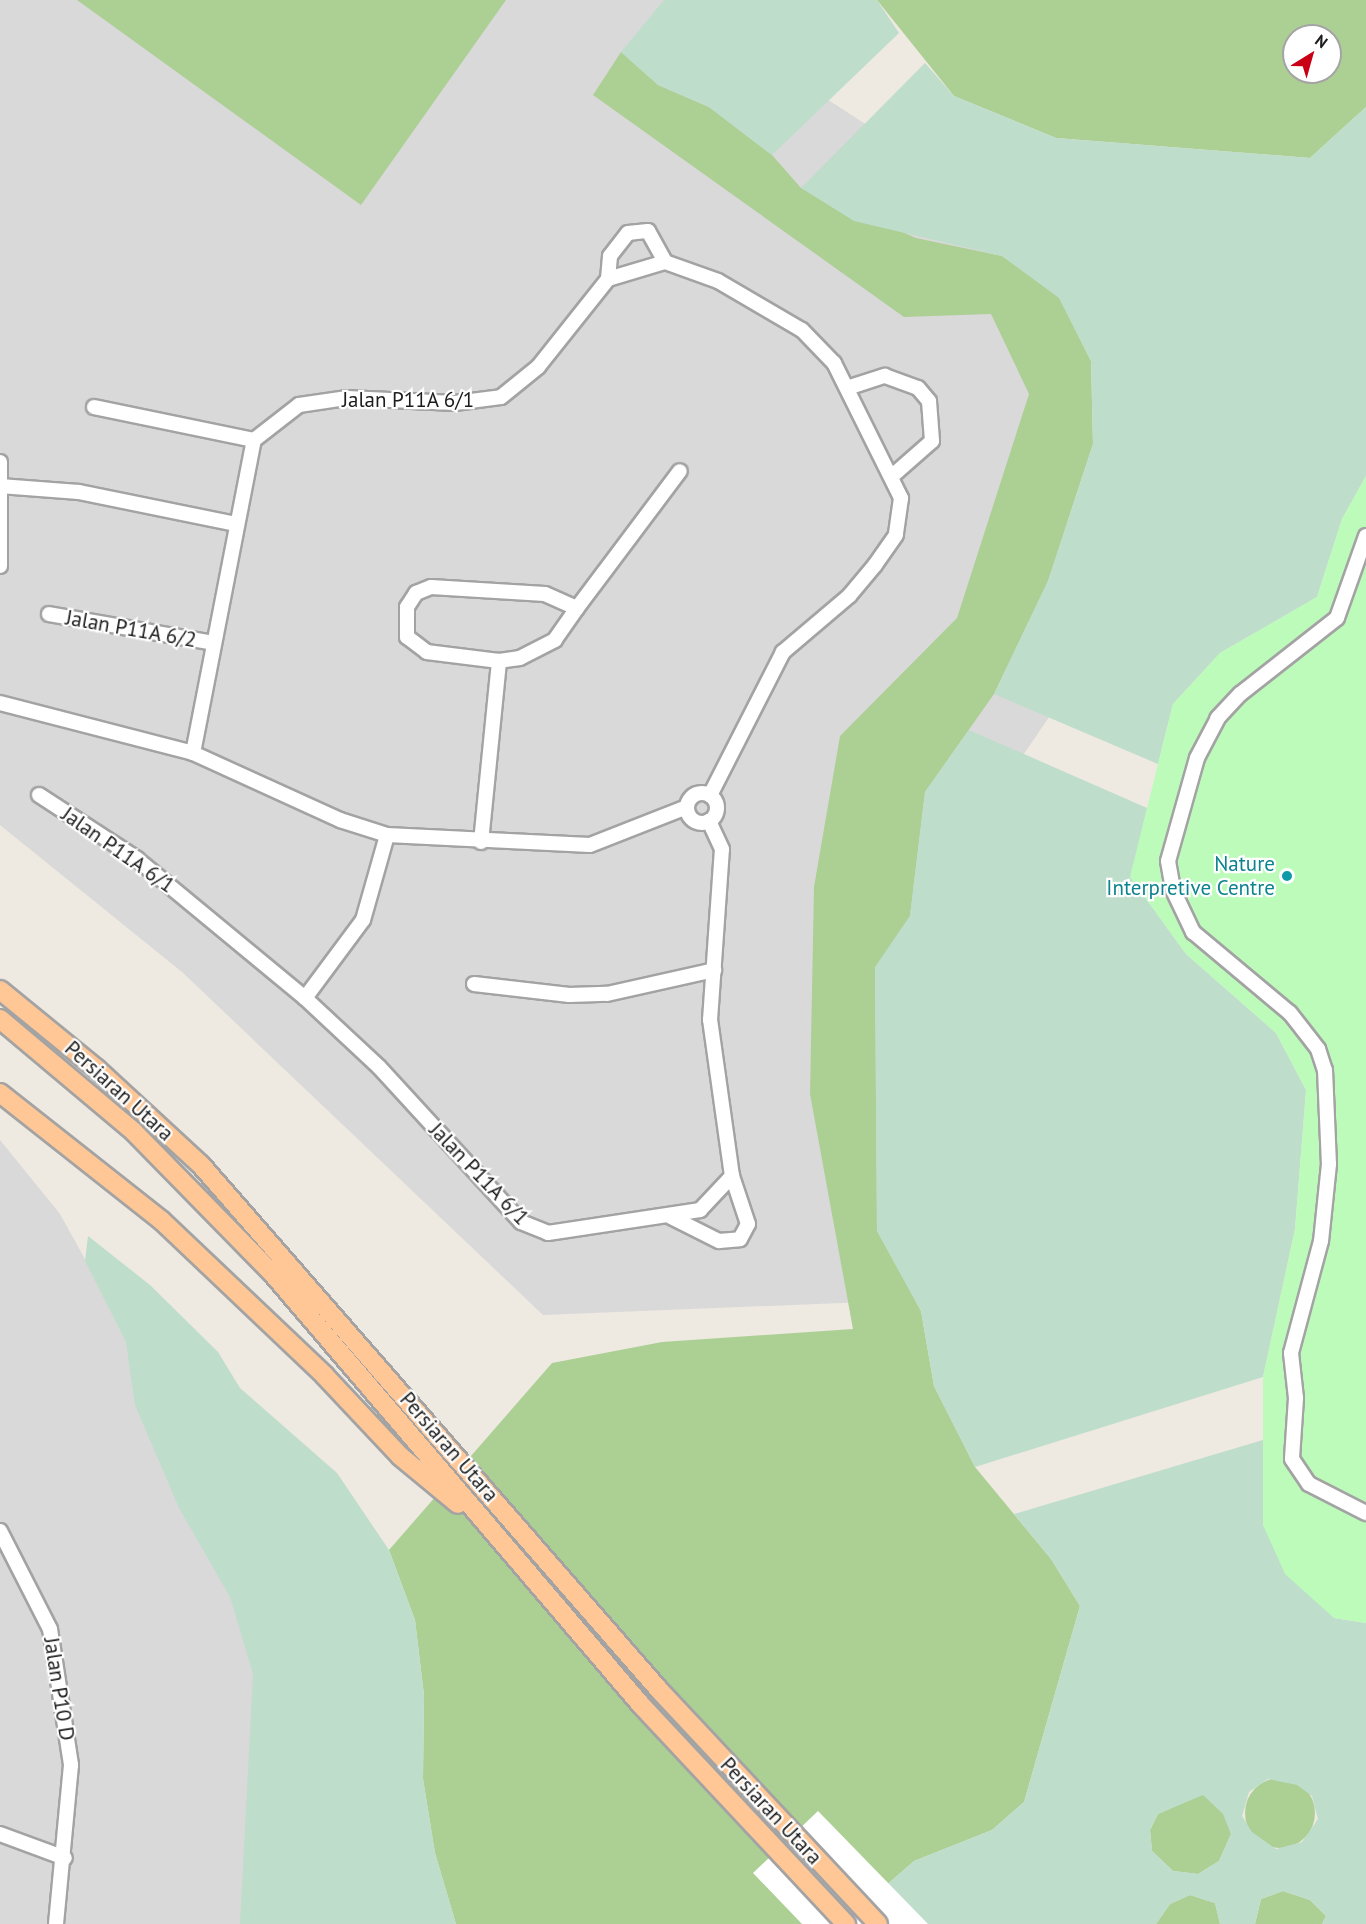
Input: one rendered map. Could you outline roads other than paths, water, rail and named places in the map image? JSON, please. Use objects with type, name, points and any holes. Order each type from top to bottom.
[{"type":"main road","name":"Persiaran Utara","points":[[0,990],[97,1069],[201,1165],[792,1834],[878,1924]]},
{"type":"main road","name":"Persiaran Utara","points":[[0,1019],[183,1178],[273,1274],[494,1534],[775,1850],[846,1924]]},
{"type":"main road","points":[[0,1093],[162,1221],[324,1374],[400,1456],[494,1534]]},
{"type":"street","points":[[665,262],[648,231],[628,233],[610,256],[608,279],[665,262],[718,281],[802,330],[834,363],[902,498],[896,535],[849,596],[783,652],[710,795]]},
{"type":"street","name":"Jalan P11A 6/1","points":[[254,440],[298,405],[347,398],[455,403],[501,397],[538,367],[608,279]]},
{"type":"street","points":[[847,388],[885,376],[918,388],[929,401],[932,441],[892,476]]},
{"type":"street","points":[[94,407],[254,440],[193,753]]},
{"type":"street","points":[[0,462],[2,487],[0,566]]},
{"type":"street","points":[[577,608],[545,594],[431,587],[416,593],[407,607],[407,637],[416,647],[499,661],[539,652],[555,640],[680,471]]},
{"type":"street","points":[[2,487],[79,492],[236,524]]},
{"type":"street","points":[[1366,536],[1337,618],[1305,648],[1240,694],[1218,718],[1197,758],[1168,861],[1173,890],[1193,932],[1290,1013],[1318,1049],[1325,1070],[1329,1164],[1321,1240],[1291,1353],[1296,1398],[1292,1459],[1309,1484],[1366,1513]]},
{"type":"street","name":"Jalan P11A 6/2","points":[[49,614],[213,643]]},
{"type":"street","points":[[481,842],[499,661]]},
{"type":"street","points":[[0,703],[193,753],[340,820],[387,835],[481,842],[590,845],[687,807],[700,793],[710,795],[716,803],[709,821],[722,849],[710,1020],[732,1176],[748,1224],[740,1239],[719,1241],[671,1217]]},
{"type":"street","name":"Jalan P11A 6/1","points":[[39,795],[137,859],[306,998],[533,1230],[548,1233],[671,1217],[711,1205],[732,1176]]},
{"type":"street","points":[[687,807],[699,823],[709,821]]},
{"type":"street","points":[[306,998],[363,920],[387,835]]},
{"type":"street","points":[[474,984],[569,995],[607,993],[714,970]]},
{"type":"street","name":"Jalan P10 D","points":[[0,1531],[50,1629],[71,1765],[65,1858],[56,1924]]},
{"type":"street","points":[[0,1834],[65,1858]]},
{"type":"place","name":"Nature Interpretive Centre","points":[[1287,876]]}]
